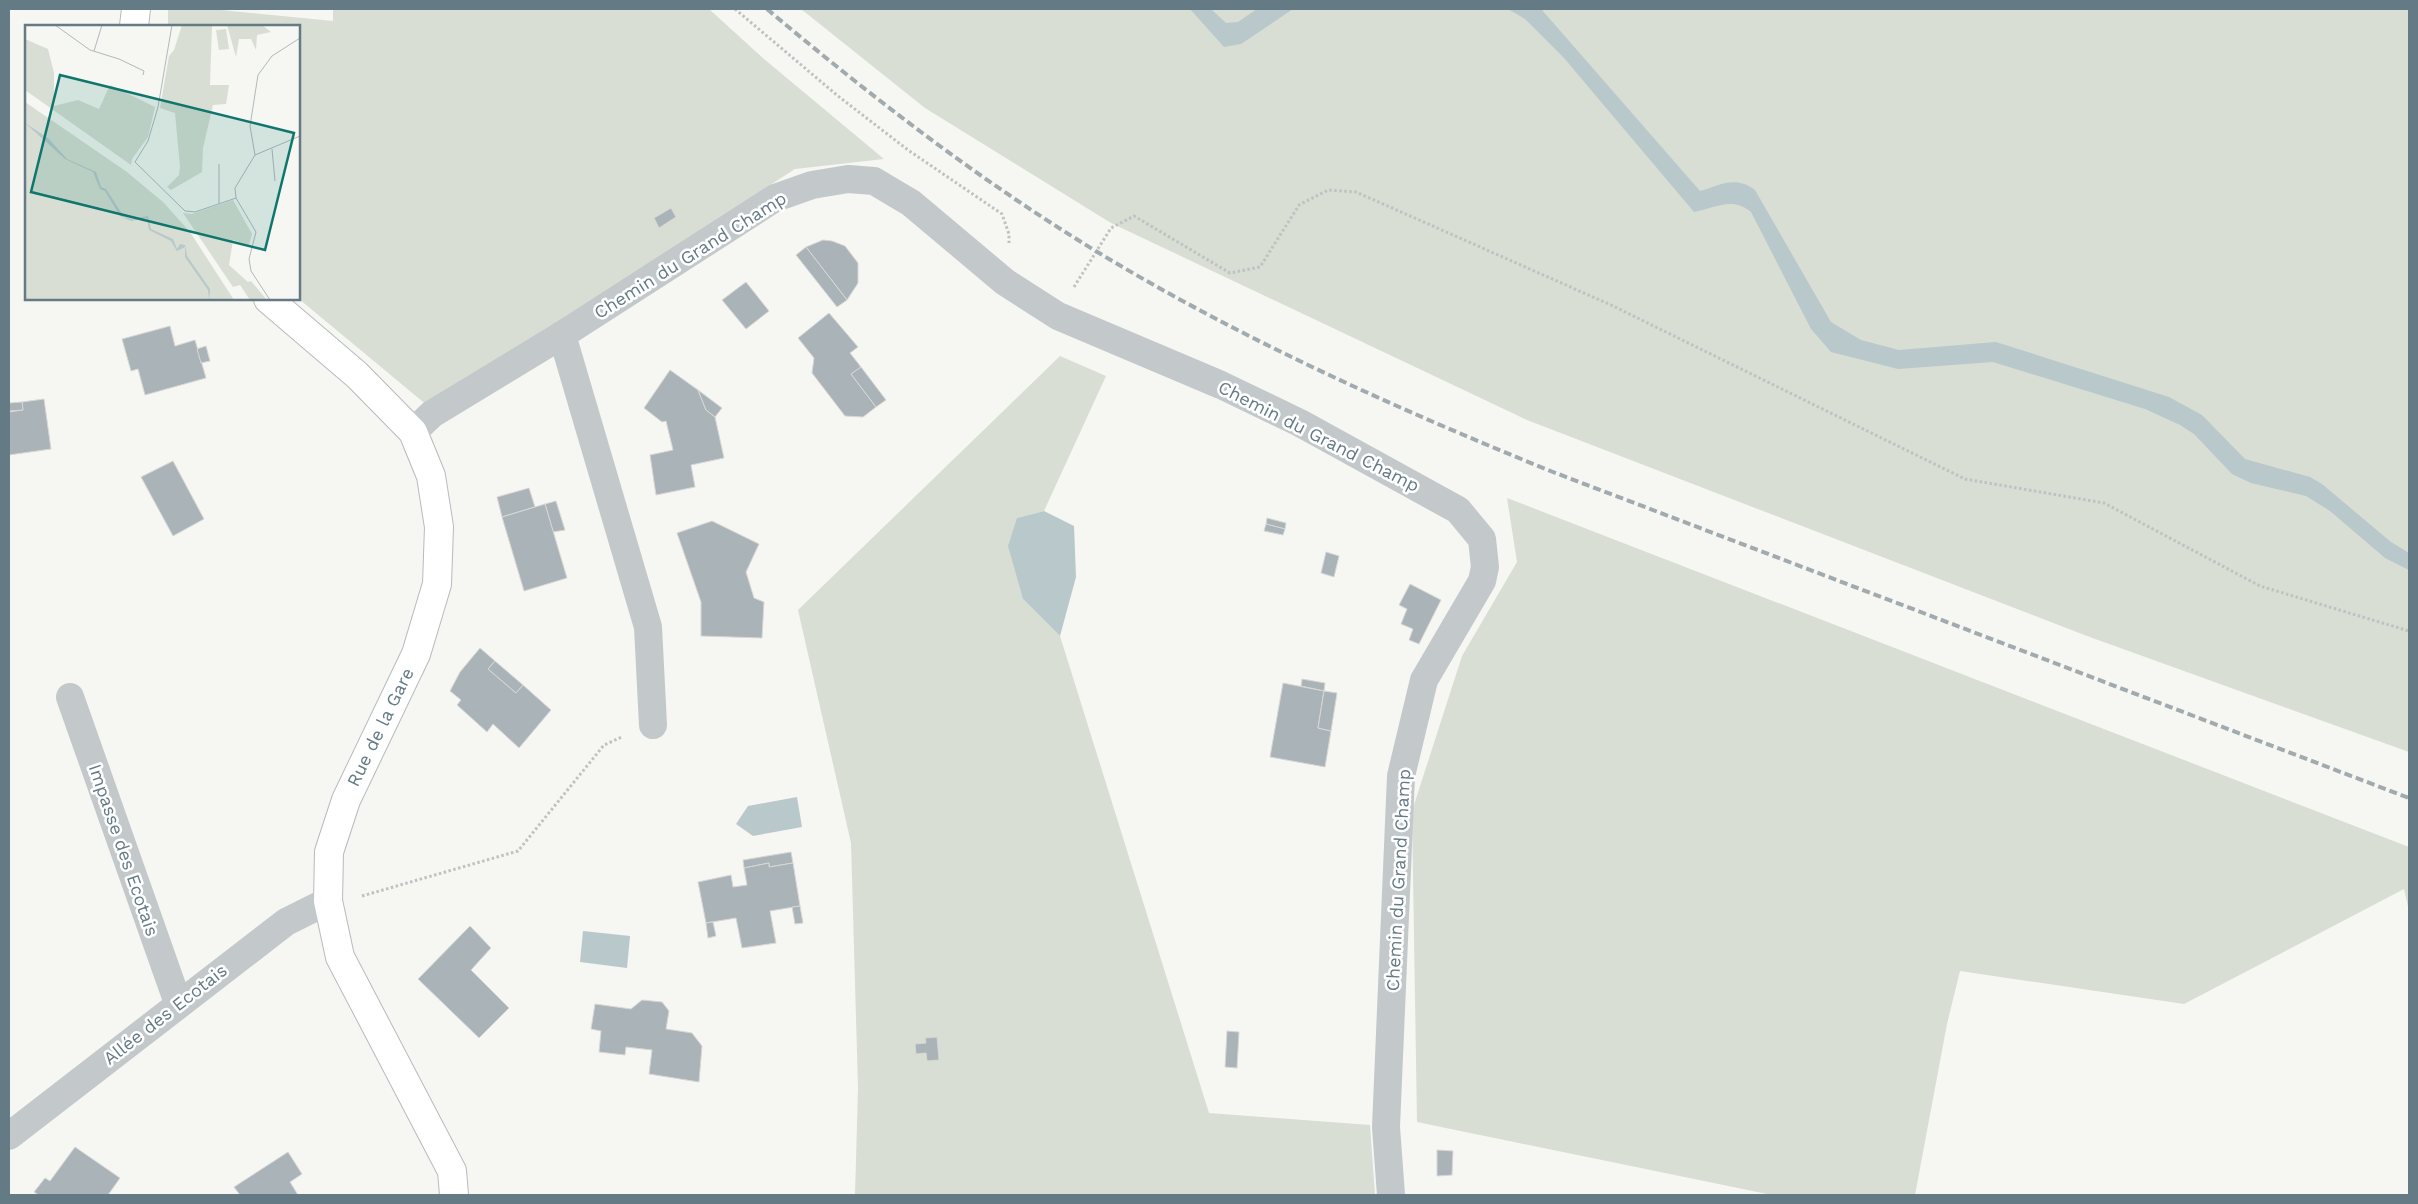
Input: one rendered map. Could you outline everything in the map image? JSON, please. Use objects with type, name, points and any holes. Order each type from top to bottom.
[{"type":"main road","points":[[134,25],[136,9]]},
{"type":"main road","name":"Rue de la Gare","points":[[269,300],[357,375],[413,432],[432,484],[439,527],[437,584],[416,654],[346,800],[329,852],[328,901],[340,957],[452,1171],[454,1195]]},
{"type":"street","name":"Chemin du Grand Champ","points":[[413,432],[432,414],[562,335],[776,198],[812,185],[848,179],[874,181],[911,203],[1005,282],[1058,316],[1221,385],[1300,423],[1451,506],[1472,525],[1482,540],[1485,567],[1482,581],[1424,680],[1400,776],[1386,1127],[1391,1195]]},
{"type":"street","points":[[562,335],[648,627],[653,725]]},
{"type":"street","name":"Impasse des Ecotais","points":[[70,697],[178,1003]]},
{"type":"street","name":"Allée des Ecotais","points":[[9,1136],[178,1003],[286,922],[328,901]]},
{"type":"path","points":[[735,9],[838,96],[908,150],[1002,214],[1009,234],[1010,258],[1005,282]]},
{"type":"path","points":[[1058,316],[1111,228],[1121,221],[1134,216],[1230,273],[1260,267],[1299,204],[1328,190],[1356,192],[1611,305],[1965,479],[2104,503],[2260,586],[2409,631]]},
{"type":"path","points":[[328,901],[358,898],[518,851],[604,744],[653,725]]},
{"type":"shaded area","points":[[168,9],[211,9],[333,21],[333,9],[709,9],[764,59],[884,159],[795,169],[428,406],[300,300],[300,25],[168,25]]},
{"type":"shaded area","points":[[801,9],[2409,9],[2409,752],[2087,636],[1527,420],[1111,223],[925,108]]},
{"type":"shaded area","points":[[1190,9],[1211,9],[1226,23],[1238,22],[1257,9],[1293,9],[1241,44],[1224,47]]},
{"type":"shaded area","points":[[1508,9],[1542,10],[1700,191],[1721,184],[1735,182],[1748,185],[1755,190],[1831,322],[1861,340],[1899,350],[1996,342],[2169,397],[2202,415],[2245,459],[2310,477],[2322,484],[2391,542],[2409,553],[2409,570],[2385,558],[2330,511],[2306,496],[2251,483],[2232,474],[2194,434],[2180,425],[2145,409],[1993,362],[1898,369],[1831,352],[1811,329],[1751,212],[1737,205],[1723,204],[1694,212],[1564,58],[1525,19]]},
{"type":"shaded area","points":[[1060,356],[1106,376],[1044,511],[1017,518],[1023,599],[1060,636],[1209,1113],[1370,1125],[1375,1195],[855,1195],[858,1088],[851,843],[798,610]]},
{"type":"shaded area","points":[[1507,498],[2409,847],[2409,911],[2404,889],[2184,1004],[1960,971],[1947,1024],[1915,1195],[1772,1195],[1417,1122],[1412,811],[1462,656],[1517,562]]},
{"type":"shaded area","points":[[1044,511],[1074,526],[1076,577],[1060,636],[1023,599],[1008,546],[1017,518]]},
{"type":"shaded area","points":[[797,797],[802,827],[753,836],[736,824],[748,806]]},
{"type":"shaded area","points":[[583,931],[630,936],[627,968],[580,962]]},
{"type":"building","points":[[671,208],[676,217],[659,228],[654,218]]},
{"type":"building","points":[[823,240],[845,246],[858,263],[858,283],[847,300],[806,247]]},
{"type":"building","points":[[806,247],[847,300],[837,307],[796,255]]},
{"type":"building","points":[[746,282],[769,311],[746,329],[722,300]]},
{"type":"building","points":[[829,313],[858,347],[850,353],[861,367],[851,374],[876,407],[863,417],[845,416],[812,373],[814,358],[798,338]]},
{"type":"building","points":[[170,326],[175,346],[195,340],[206,378],[145,395],[138,369],[131,371],[122,339]]},
{"type":"building","points":[[206,346],[210,361],[201,363],[197,349]]},
{"type":"building","points":[[861,367],[886,400],[876,407],[851,374]]},
{"type":"building","points":[[670,370],[698,390],[706,410],[715,417],[724,458],[691,465],[695,487],[656,495],[650,455],[673,450],[666,421],[662,422],[644,408]]},
{"type":"building","points":[[698,390],[722,408],[715,417],[706,410]]},
{"type":"building","points":[[44,399],[51,449],[9,455],[9,412],[23,410],[22,402]]},
{"type":"building","points":[[22,402],[23,410],[9,411],[9,403]]},
{"type":"building","points":[[173,461],[204,519],[173,536],[141,477]]},
{"type":"building","points":[[529,488],[535,507],[502,517],[497,497]]},
{"type":"building","points":[[556,501],[565,530],[553,532],[545,504]]},
{"type":"building","points":[[545,504],[567,578],[524,591],[502,517]]},
{"type":"building","points":[[1267,518],[1286,523],[1285,529],[1266,524]]},
{"type":"building","points":[[712,521],[759,544],[746,572],[754,598],[764,602],[762,638],[701,636],[701,602],[677,533]]},
{"type":"building","points":[[1266,524],[1285,529],[1283,535],[1264,531]]},
{"type":"building","points":[[1326,552],[1339,556],[1334,577],[1321,573]]},
{"type":"building","points":[[1410,584],[1441,600],[1419,644],[1409,640],[1413,629],[1401,624],[1407,609],[1399,605]]},
{"type":"building","points":[[480,648],[495,661],[488,669],[516,693],[523,685],[551,710],[519,748],[493,724],[487,732],[457,705],[461,700],[450,691],[460,672]]},
{"type":"building","points":[[495,661],[523,685],[516,693],[488,669]]},
{"type":"building","points":[[1302,679],[1325,683],[1324,691],[1301,686]]},
{"type":"building","points":[[1283,683],[1324,691],[1318,728],[1331,731],[1325,767],[1270,757]]},
{"type":"building","points":[[1324,691],[1337,693],[1331,731],[1318,728]]},
{"type":"building","points":[[791,852],[793,863],[769,867],[769,863],[744,868],[743,860]]},
{"type":"building","points":[[769,863],[769,867],[793,863],[800,906],[770,911],[776,943],[742,948],[736,918],[706,923],[698,882],[731,875],[733,887],[747,885],[744,868]]},
{"type":"building","points":[[800,906],[803,923],[795,924],[792,907]]},
{"type":"building","points":[[713,922],[716,936],[708,938],[706,923]]},
{"type":"building","points":[[470,926],[491,948],[471,970],[509,1008],[479,1038],[418,979]]},
{"type":"building","points":[[642,1000],[662,1002],[669,1011],[666,1029],[692,1033],[702,1046],[699,1082],[649,1074],[652,1050],[626,1047],[625,1055],[599,1052],[601,1031],[591,1029],[595,1004],[631,1009]]},
{"type":"building","points":[[1227,1031],[1239,1032],[1237,1068],[1225,1067]]},
{"type":"building","points":[[937,1037],[939,1060],[927,1061],[926,1053],[916,1054],[915,1044],[926,1043],[925,1038]]},
{"type":"building","points":[[75,1147],[120,1178],[108,1195],[39,1195],[34,1192],[45,1178],[50,1181]]},
{"type":"building","points":[[1437,1150],[1453,1151],[1452,1175],[1437,1176]]},
{"type":"building","points":[[288,1152],[302,1174],[290,1182],[298,1195],[240,1195],[234,1187]]},
{"type":"railway","points":[[767,9],[891,109],[1019,202],[1162,290],[1326,374],[1382,400],[1553,472],[2409,798]]}]
